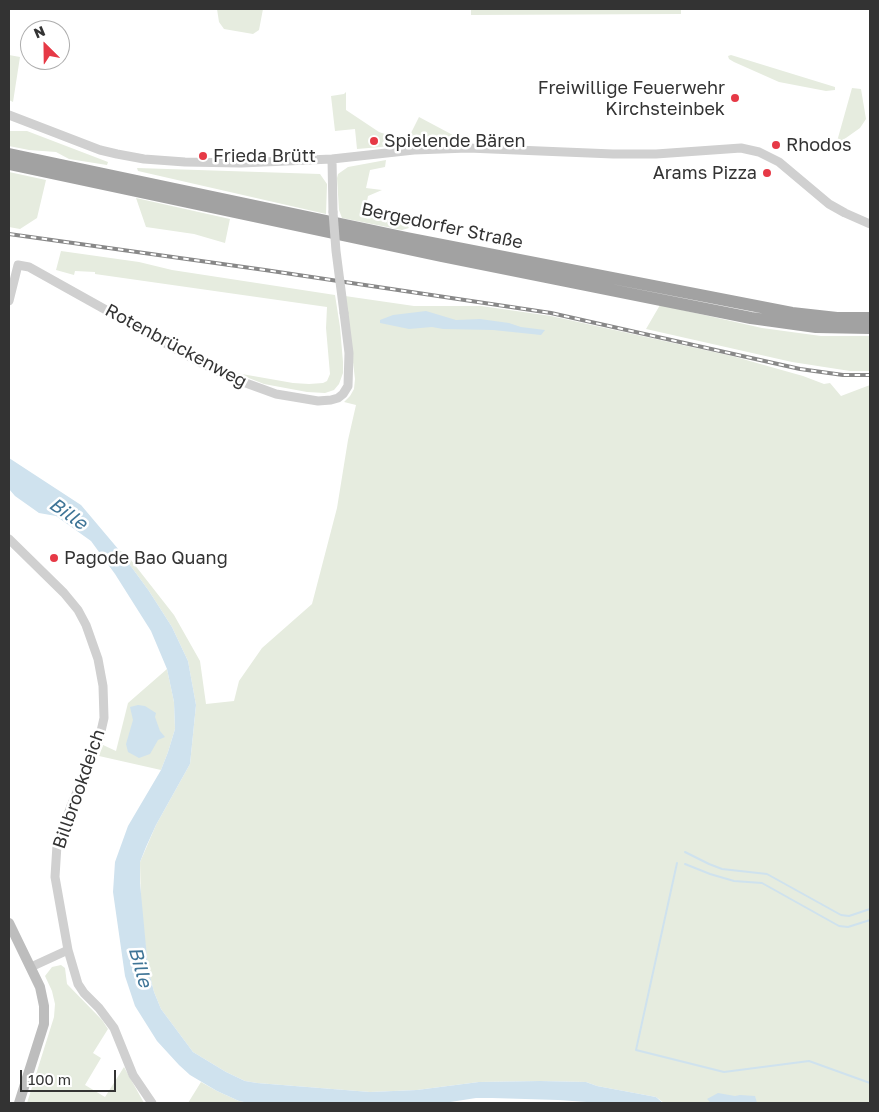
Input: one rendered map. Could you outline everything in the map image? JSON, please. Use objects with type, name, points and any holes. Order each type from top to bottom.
[{"type":"highway","name":"Bergedorfer Straße","points":[[9,154],[407,238],[773,310],[837,318],[870,318]]},
{"type":"highway","name":"Bergedorfer Straße","points":[[9,164],[432,254],[751,318],[816,327],[870,328]]},
{"type":"main road","points":[[9,923],[31,967],[43,997],[45,1013],[44,1024],[19,1103]]},
{"type":"street","points":[[9,115],[100,150],[144,160],[241,163],[332,159],[414,150],[468,148],[613,154],[656,154],[741,148],[759,152],[778,162],[828,204],[845,214],[870,224]]},
{"type":"street","name":"Rotenbrückenweg","points":[[9,301],[18,265],[29,267],[200,363],[232,378],[260,389],[297,398],[318,401],[331,400],[341,396],[347,388],[349,380],[349,353],[336,251],[332,159]]},
{"type":"street","name":"Billbrookdeich","points":[[9,539],[64,593],[78,610],[93,642],[102,680],[104,718],[99,740],[57,845],[55,877],[68,950],[78,984],[114,1028],[132,1075],[152,1103]]},
{"type":"street","points":[[31,967],[68,950]]},
{"type":"shaded area","points":[[217,9],[263,9],[259,30],[253,34],[224,29],[219,22]]},
{"type":"shaded area","points":[[471,9],[681,9],[681,14],[471,15]]},
{"type":"shaded area","points":[[9,55],[20,57],[13,102],[9,100]]},
{"type":"shaded area","points":[[731,55],[835,87],[835,90],[826,91],[779,82],[734,62],[729,59],[728,56]]},
{"type":"shaded area","points":[[852,88],[861,89],[866,119],[860,128],[836,145]]},
{"type":"shaded area","points":[[346,92],[346,110],[379,132],[394,137],[410,135],[419,117],[466,142],[357,149],[355,129],[335,131],[331,96]]},
{"type":"shaded area","points":[[9,131],[27,131],[108,162],[107,165],[69,159],[56,152],[9,146]]},
{"type":"shaded area","points":[[386,160],[385,167],[370,170],[366,188],[382,190],[368,196],[366,206],[370,211],[376,212],[374,216],[406,223],[409,228],[402,230],[342,218],[339,210],[338,174],[348,167]]},
{"type":"shaded area","points":[[137,168],[320,174],[327,184],[326,214],[138,171]]},
{"type":"shaded area","points":[[9,172],[46,180],[37,218],[20,229],[9,227]]},
{"type":"shaded area","points":[[136,198],[230,219],[225,243],[194,234],[146,227]]},
{"type":"shaded area","points":[[61,251],[139,262],[172,270],[335,295],[343,362],[343,373],[339,384],[334,390],[325,393],[307,392],[264,384],[236,373],[293,383],[309,384],[327,381],[330,374],[326,328],[327,307],[95,274],[95,272],[75,271],[74,275],[56,270]]},
{"type":"shaded area","points":[[345,296],[414,306],[481,306],[551,316],[732,356],[803,376],[824,384],[830,383],[841,396],[870,385],[870,1103],[664,1103],[656,1097],[597,1086],[586,1082],[479,1082],[417,1090],[370,1092],[257,1083],[245,1081],[226,1072],[193,1052],[161,1009],[154,992],[148,968],[141,907],[140,862],[156,825],[190,764],[196,705],[188,661],[172,627],[119,550],[127,555],[174,615],[200,661],[206,704],[234,701],[239,681],[262,648],[312,604],[337,508],[348,440],[356,405],[344,402],[354,389],[355,379]]},
{"type":"shaded area","points":[[660,305],[762,328],[821,336],[870,336],[870,371],[850,371],[792,362],[646,329]]},
{"type":"shaded area","points":[[167,669],[174,702],[175,729],[161,770],[99,756],[103,745],[116,751],[128,703]]},
{"type":"shaded area","points":[[61,965],[65,968],[67,984],[102,1020],[108,1029],[93,1053],[101,1058],[85,1085],[105,1097],[124,1067],[144,1103],[27,1103],[54,1017],[55,1004],[52,991],[45,976],[52,967]]},
{"type":"shaded area","points":[[201,1082],[239,1101],[249,1103],[188,1103]]},
{"type":"water","points":[[426,311],[456,320],[480,319],[545,330],[541,335],[432,327],[409,329],[380,323],[380,320],[393,315]]},
{"type":"water","name":"Bille","points":[[9,458],[81,505],[119,550],[149,591],[172,627],[188,661],[196,705],[190,764],[146,847],[140,862],[140,883],[148,968],[154,992],[161,1009],[193,1052],[226,1072],[245,1081],[257,1083],[370,1092],[417,1090],[479,1082],[586,1082],[597,1086],[656,1097],[663,1103],[601,1103],[476,1098],[444,1103],[249,1103],[239,1101],[217,1091],[190,1075],[179,1065],[157,1041],[135,1006],[125,976],[113,892],[115,862],[128,826],[161,770],[175,729],[174,702],[167,669],[151,631],[115,574],[91,541],[56,516],[39,513],[15,496],[9,489]]},
{"type":"water","points":[[145,706],[156,713],[155,717],[160,731],[165,737],[158,740],[150,754],[139,758],[128,752],[126,744],[133,720],[130,707]]},
{"type":"water","points":[[718,1093],[735,1096],[755,1096],[757,1103],[721,1103],[710,1102],[707,1099]]},
{"type":"waterway","points":[[685,852],[722,869],[767,874],[841,915],[849,916],[870,909]]},
{"type":"waterway","points":[[677,863],[636,1050],[724,1072],[809,1061],[870,1083]]},
{"type":"waterway","points":[[685,864],[734,881],[762,883],[839,926],[848,927],[870,920]]},
{"type":"railway","points":[[9,234],[551,313],[800,369],[843,375],[870,375]]},
{"type":"place","name":"Freiwillige Feuerwehr Kirchsteinbek","points":[[735,98]]},
{"type":"place","name":"Spielende Bären","points":[[374,141]]},
{"type":"place","name":"Rhodos","points":[[776,145]]},
{"type":"place","name":"Frieda Brütt","points":[[203,156]]},
{"type":"place","name":"Arams Pizza","points":[[767,173]]},
{"type":"place","name":"Pagode Bao Quang","points":[[54,558]]}]
